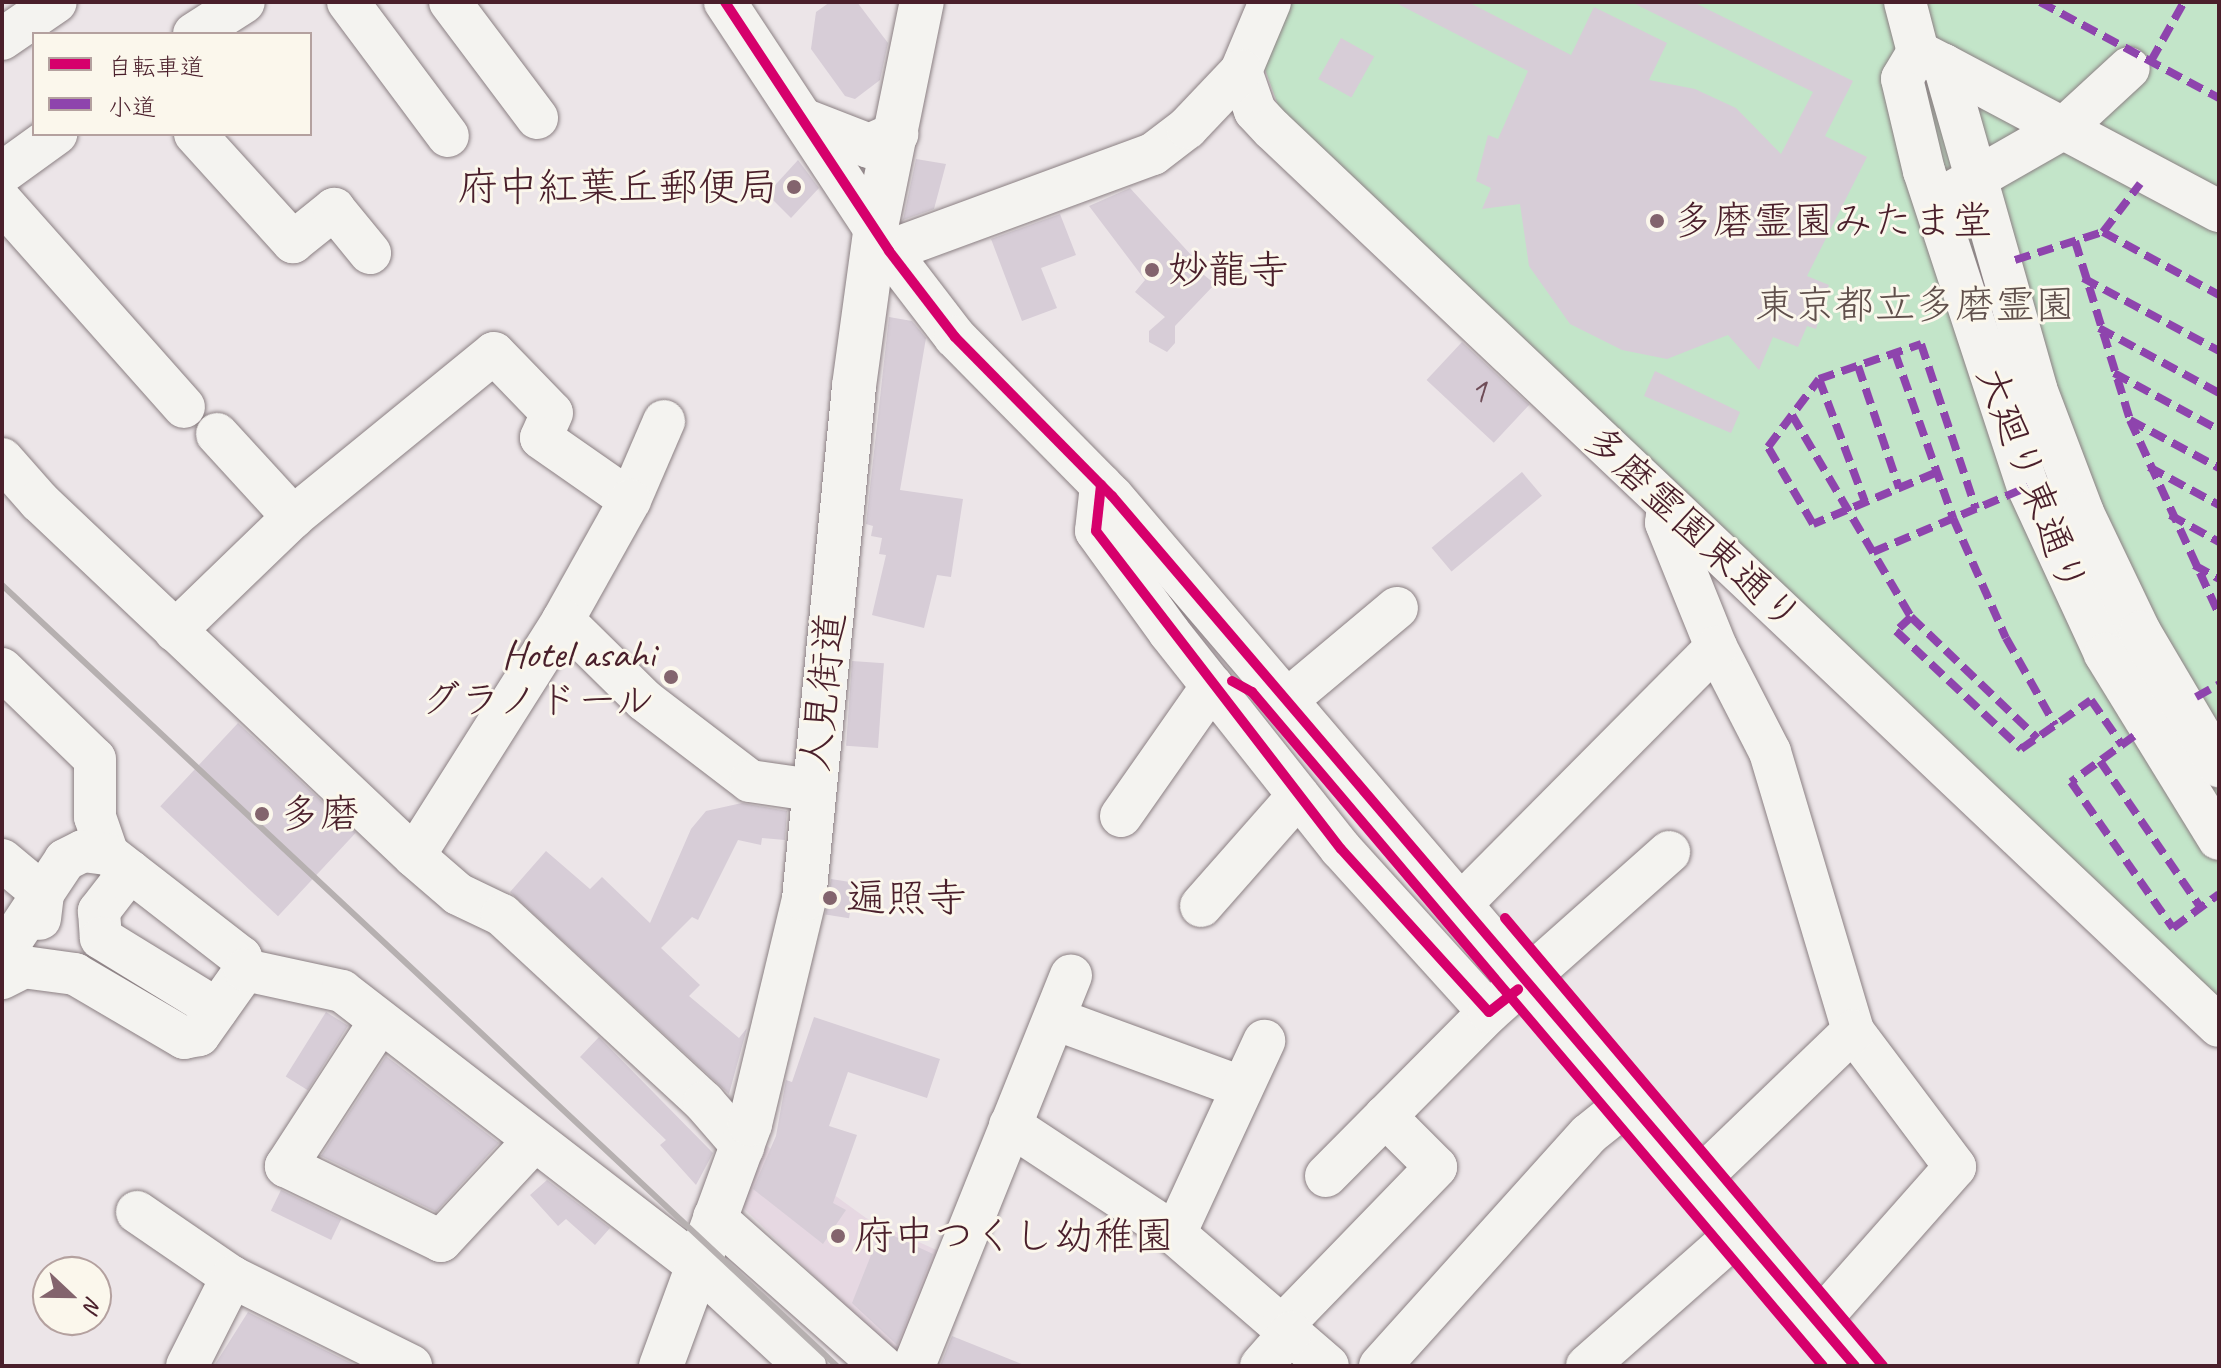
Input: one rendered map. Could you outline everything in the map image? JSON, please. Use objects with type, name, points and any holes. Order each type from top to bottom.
[{"type":"main road","name":"人見街道","points":[[661,1366],[695,1264],[743,1147],[804,899],[812,790],[896,134],[922,2]]},
{"type":"main road","points":[[805,121],[869,146],[896,134]]},
{"type":"street","points":[[2,39],[56,2]]},
{"type":"street","points":[[193,21],[244,2]]},
{"type":"street","points":[[348,2],[448,136]]},
{"type":"street","points":[[450,2],[537,118]]},
{"type":"street","points":[[725,2],[882,241],[955,337],[1101,485],[1288,699],[1855,1366]]},
{"type":"street","points":[[882,241],[1153,154],[1241,71],[1270,2]]},
{"type":"street","name":"大廻り東通り","points":[[1905,2],[1931,58],[1976,180],[2036,389],[2083,513],[2183,707],[2219,766]]},
{"type":"street","points":[[1931,58],[2219,211]]},
{"type":"street","name":"大廻り東通り","points":[[1931,58],[1902,79],[1924,171],[1937,196],[2028,487],[2082,609],[2148,728],[2219,839]]},
{"type":"street","points":[[1937,196],[1976,180],[2064,128],[2129,68]]},
{"type":"street","name":"多磨霊園東通り","points":[[1241,71],[1255,111],[1272,129],[2219,1026]]},
{"type":"street","points":[[2,173],[53,136]]},
{"type":"street","points":[[197,136],[293,242],[334,209],[370,253]]},
{"type":"street","points":[[2,202],[184,407]]},
{"type":"street","points":[[1961,278],[2001,267]]},
{"type":"street","points":[[175,631],[293,517],[494,353],[552,413],[541,438],[630,500]]},
{"type":"street","points":[[414,856],[563,620],[630,500],[664,421]]},
{"type":"street","points":[[217,434],[293,517]]},
{"type":"street","points":[[2,459],[175,631],[414,856],[458,894],[502,915],[704,1102],[743,1147]]},
{"type":"street","points":[[1101,485],[1096,531],[1298,796],[1489,1012]]},
{"type":"street","points":[[1668,505],[1666,523],[1716,647],[1770,752],[1853,1031],[1955,1167],[1818,1322]]},
{"type":"street","points":[[1288,699],[1397,608]]},
{"type":"street","points":[[563,620],[644,700],[750,781],[812,790]]},
{"type":"street","points":[[1461,904],[1716,647]]},
{"type":"street","points":[[2,669],[95,759],[99,841],[119,863],[241,957],[245,970]]},
{"type":"street","points":[[1121,816],[1212,686]]},
{"type":"street","points":[[2148,728],[2183,707]]},
{"type":"street","points":[[2,955],[54,877],[95,794]]},
{"type":"street","points":[[1201,906],[1298,796]]},
{"type":"street","points":[[119,863],[83,851],[54,877],[41,931],[75,974],[184,1038],[199,1035],[245,970]]},
{"type":"street","points":[[1326,1176],[1489,1012],[1669,852]]},
{"type":"street","points":[[2,860],[54,877]]},
{"type":"street","points":[[119,863],[99,911],[101,938],[217,1009]]},
{"type":"street","points":[[2,978],[24,967],[75,974]]},
{"type":"street","points":[[245,970],[342,991],[379,1023],[695,1264],[805,1366]]},
{"type":"street","points":[[914,1366],[1071,975]]},
{"type":"street","points":[[1055,1019],[1241,1087]]},
{"type":"street","points":[[379,1023],[286,1166],[441,1241],[534,1141]]},
{"type":"street","points":[[1698,1180],[1853,1031]]},
{"type":"street","points":[[1175,1234],[1264,1041]]},
{"type":"street","points":[[1380,1366],[1589,1134],[1630,1101]]},
{"type":"street","points":[[1261,1366],[1287,1328],[1436,1167],[1385,1116]]},
{"type":"street","points":[[1010,1125],[1175,1234],[1328,1366]]},
{"type":"street","points":[[137,1212],[232,1277],[411,1366]]},
{"type":"street","points":[[714,1217],[882,1366]]},
{"type":"street","points":[[1587,1366],[1741,1230]]},
{"type":"street","points":[[187,1366],[232,1277]]},
{"type":"shaded area","name":"府中つくし幼稚園","points":[[760,1141],[866,1218],[943,1253],[901,1360],[732,1197]]},
{"type":"green space","name":"東京都立多磨霊園","points":[[1289,2],[2219,2],[2219,1013],[1283,119],[1262,61]]},
{"type":"building","points":[[830,2],[857,2],[888,43],[880,80],[855,99],[845,96],[811,49],[816,12]]},
{"type":"building","name":"多磨霊園みたま堂","points":[[1394,2],[1468,2],[1571,55],[1594,7],[1667,43],[1649,80],[1695,89],[1736,108],[1781,154],[1813,92],[1631,2],[1693,2],[1853,81],[1825,136],[1867,157],[1807,276],[1829,285],[1816,329],[1807,326],[1798,347],[1773,337],[1759,370],[1728,335],[1667,359],[1622,350],[1570,324],[1529,266],[1520,204],[1482,209],[1491,188],[1476,181],[1488,135],[1498,139],[1528,71]]},
{"type":"building","points":[[1341,38],[1374,56],[1351,98],[1318,79]]},
{"type":"building","points":[[916,159],[946,164],[934,209],[903,220]]},
{"type":"building","points":[[798,160],[819,188],[791,218],[767,194]]},
{"type":"building","points":[[1130,188],[1192,256],[1188,262],[1215,284],[1175,326],[1175,343],[1167,352],[1149,342],[1149,331],[1165,317],[1135,292],[1145,280],[1089,206]]},
{"type":"building","points":[[1060,214],[1076,255],[1041,268],[1057,308],[1022,321],[991,239]]},
{"type":"building","points":[[889,317],[912,321],[926,338],[900,490],[963,499],[951,577],[937,575],[924,628],[872,615],[886,555],[879,554],[882,538],[871,536],[873,526],[866,524]]},
{"type":"building","points":[[1462,342],[1529,405],[1494,443],[1427,380]]},
{"type":"building","points":[[1655,371],[1740,412],[1731,433],[1644,396]]},
{"type":"building","points":[[1522,472],[1542,496],[1452,572],[1432,548]]},
{"type":"building","points":[[852,661],[884,663],[878,748],[846,746]]},
{"type":"building","points":[[238,723],[356,833],[278,916],[160,806]]},
{"type":"building","points":[[742,803],[787,811],[785,840],[762,838],[761,845],[738,840],[698,920],[692,917],[661,948],[700,985],[689,996],[739,1038],[747,1028],[729,1094],[510,892],[546,851],[590,889],[602,877],[650,923],[691,829],[706,811]]},
{"type":"building","points":[[831,879],[855,883],[849,918],[825,915]]},
{"type":"building","points":[[326,1012],[348,1026],[308,1090],[286,1076]]},
{"type":"building","points":[[814,1017],[940,1059],[927,1098],[848,1072],[829,1126],[857,1135],[833,1203],[846,1210],[823,1244],[753,1189],[776,1136],[786,1080],[792,1082]]},
{"type":"building","points":[[599,1037],[713,1153],[696,1185],[660,1145],[666,1140],[580,1057]]},
{"type":"building","points":[[386,1056],[499,1143],[436,1212],[321,1156]]},
{"type":"building","points":[[547,1180],[610,1228],[595,1245],[566,1219],[558,1226],[530,1195]]},
{"type":"building","points":[[281,1190],[341,1219],[331,1240],[271,1211]]},
{"type":"building","points":[[881,1230],[933,1254],[897,1345],[852,1303]]},
{"type":"building","points":[[248,1312],[357,1366],[214,1366]]},
{"type":"building","points":[[952,1336],[1024,1365],[1024,1366],[940,1366]]},
{"type":"railway","points":[[2,585],[837,1366]]},
{"type":"marked path","points":[[2040,2],[2219,98]]},
{"type":"marked path","points":[[2151,61],[2184,2]]},
{"type":"marked path","points":[[2015,260],[2103,232],[2140,184]]},
{"type":"marked path","points":[[2103,232],[2219,295]]},
{"type":"marked path","points":[[2075,241],[2130,420],[2219,614]]},
{"type":"marked path","points":[[2083,278],[2219,351]]},
{"type":"marked path","points":[[2099,328],[2219,393]]},
{"type":"marked path","points":[[1935,473],[1813,524],[1768,447],[1819,379],[1921,344],[1976,509]]},
{"type":"marked path","points":[[1895,353],[1953,518],[2006,638],[2055,725]]},
{"type":"marked path","points":[[1858,366],[1899,488]]},
{"type":"marked path","points":[[2114,373],[2219,430]]},
{"type":"marked path","points":[[1819,379],[1865,502]]},
{"type":"marked path","points":[[1792,415],[1911,617],[2037,738]]},
{"type":"marked path","points":[[2130,420],[2219,468]]},
{"type":"marked path","points":[[2149,467],[2219,505]]},
{"type":"marked path","points":[[1873,552],[2028,487]]},
{"type":"marked path","points":[[2170,515],[2219,542]]},
{"type":"marked path","points":[[2194,565],[2219,579]]},
{"type":"marked path","points":[[1911,617],[1896,631],[2021,749],[2091,700],[2122,745]]},
{"type":"marked path","points":[[2196,697],[2219,684]]},
{"type":"marked path","points":[[2134,736],[2071,782],[2173,928],[2219,894]]},
{"type":"marked path","points":[[2100,761],[2201,908]]},
{"type":"cycle path","points":[[725,2],[889,251],[955,337],[1112,496],[1855,1366]]},
{"type":"cycle path","points":[[1101,485],[1096,531],[1341,849],[1489,1012],[1518,989]]},
{"type":"cycle path","points":[[1232,681],[1252,692],[1823,1366]]},
{"type":"cycle path","points":[[1505,918],[1883,1366]]},
{"type":"place","name":"府中紅葉丘郵便局","points":[[794,187]]},
{"type":"place","name":"多磨霊園みたま堂","points":[[1657,221]]},
{"type":"place","name":"妙龍寺","points":[[1152,270]]},
{"type":"place","name":"Hotel asahi グラノドール","points":[[671,677]]},
{"type":"place","name":"多磨","points":[[262,814]]},
{"type":"place","name":"遍照寺","points":[[830,898]]},
{"type":"place","name":"府中つくし幼稚園","points":[[838,1236]]}]
